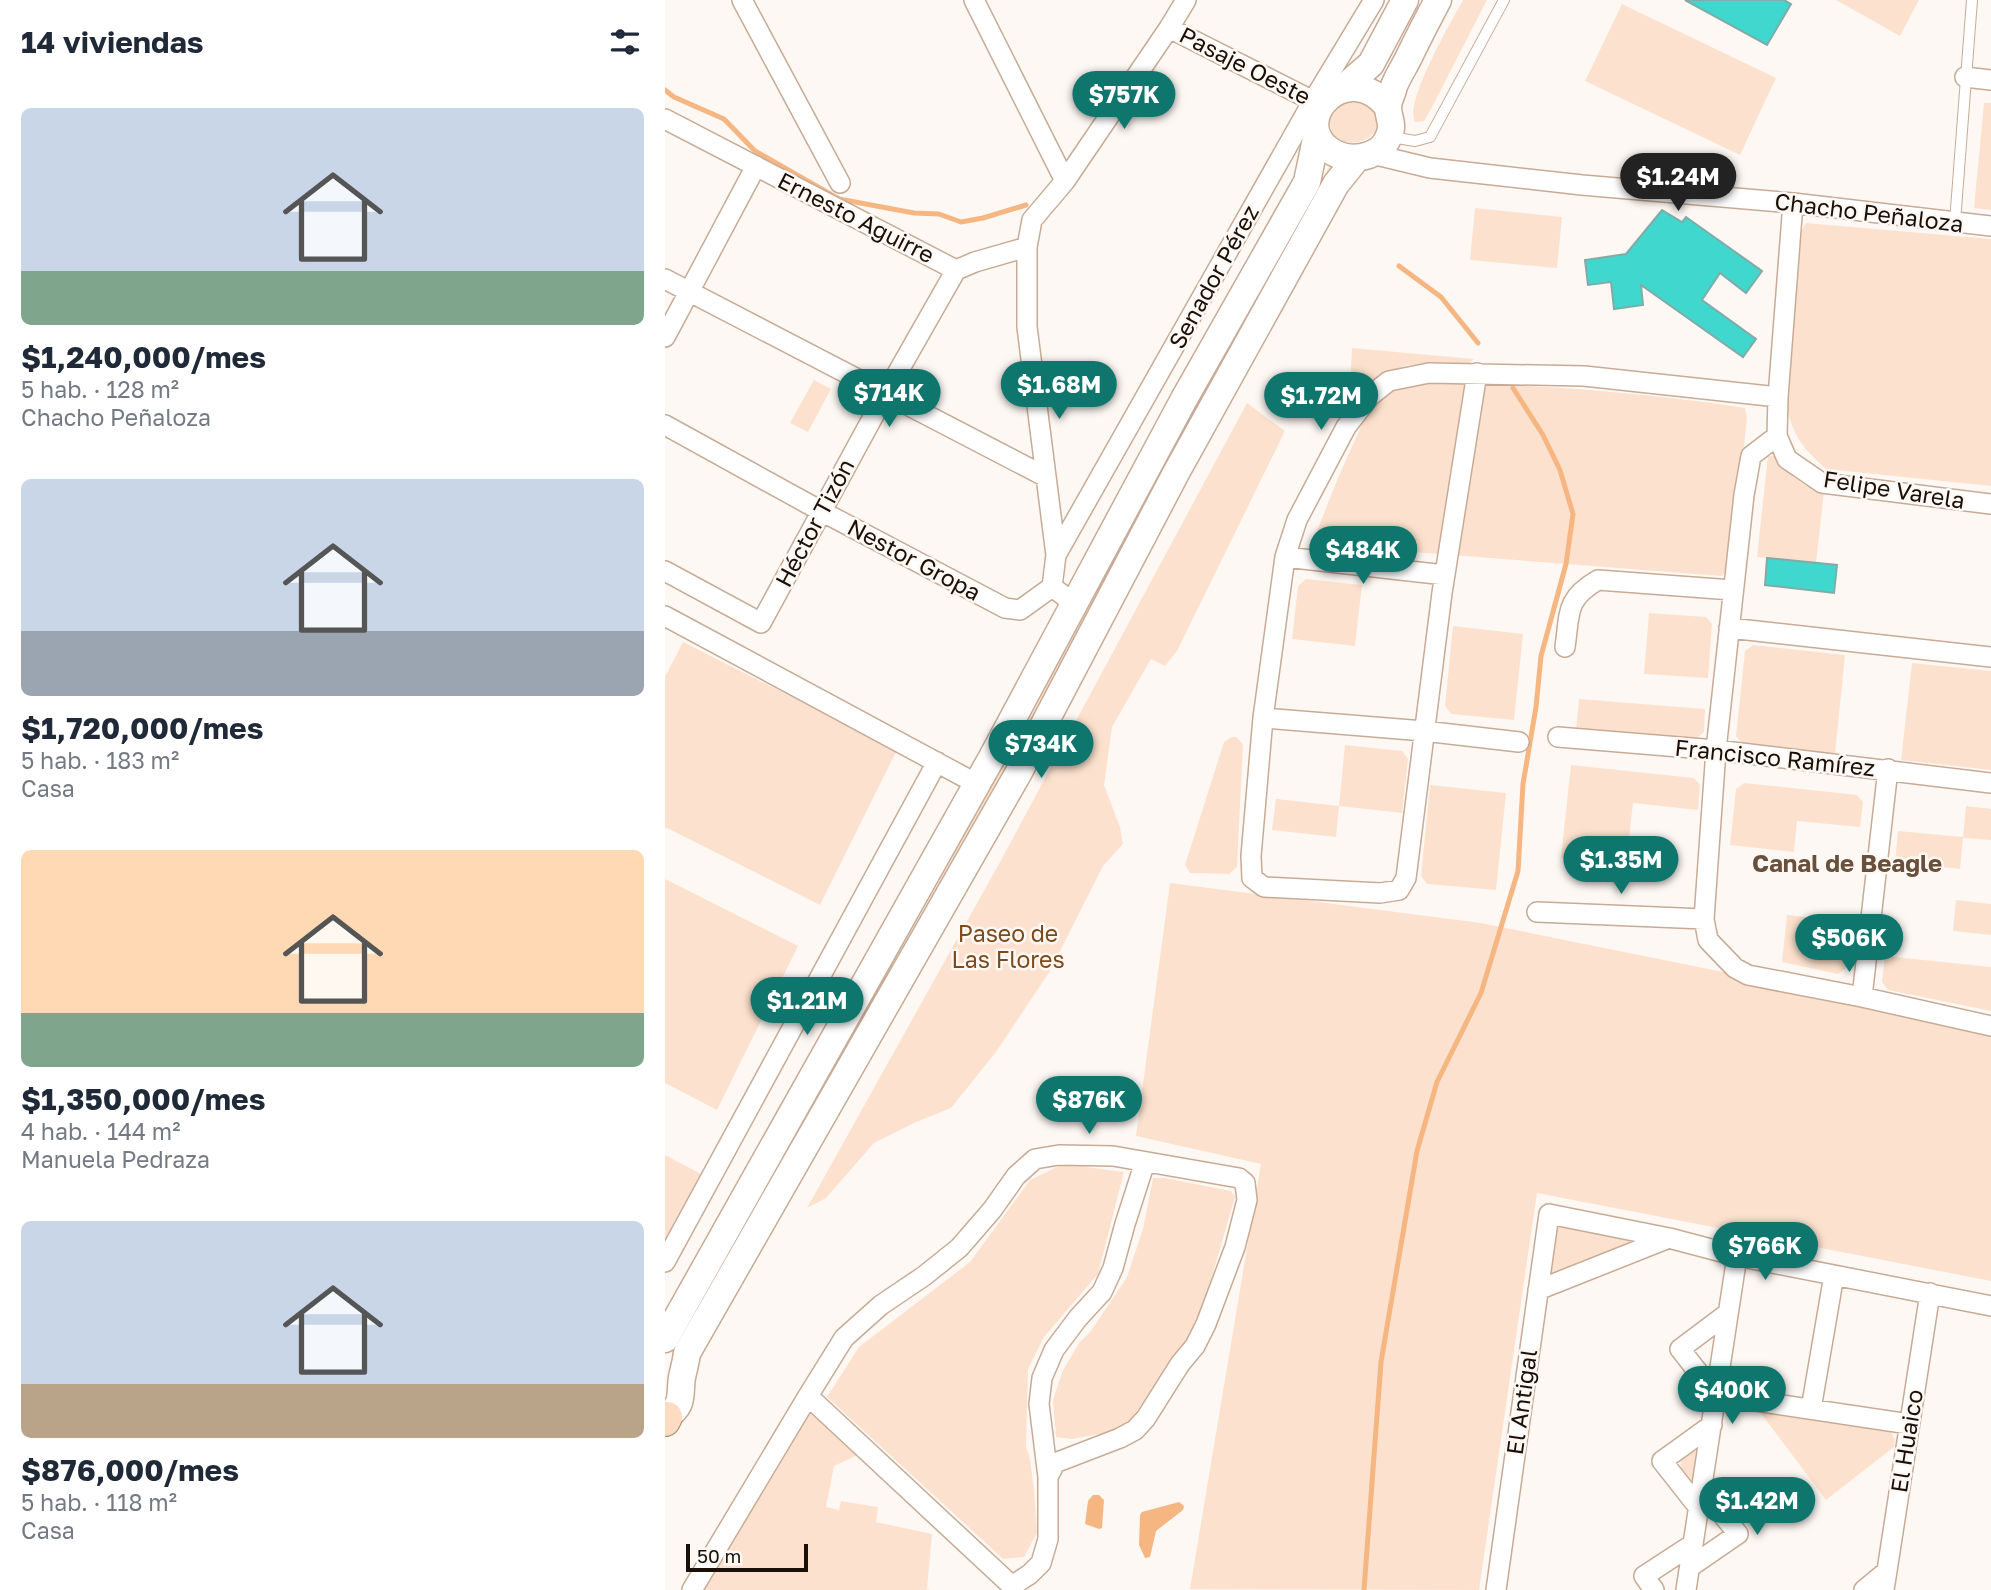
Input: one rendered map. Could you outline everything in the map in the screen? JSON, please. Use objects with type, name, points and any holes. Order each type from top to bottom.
[{"type":"main road","points":[[1373,150],[1346,158],[1334,153],[1324,145],[1317,134],[1317,112],[1325,98],[1371,64],[1405,0]]},
{"type":"main road","points":[[1388,107],[1395,83],[1438,0]]},
{"type":"main road","points":[[666,1419],[680,1402],[683,1391],[673,1371],[687,1353],[1019,772],[1176,473],[1336,184],[1373,150],[1392,122],[1388,107],[1380,97],[1369,90],[1355,88],[1325,98]]},
{"type":"main road","points":[[665,1339],[977,784],[1184,399],[1307,181],[1317,134]]},
{"type":"street","points":[[742,0],[840,183]]},
{"type":"street","points":[[974,0],[1065,181]]},
{"type":"street","points":[[1074,603],[1052,587],[1056,555],[1027,327],[1027,247],[1032,220],[1065,181],[1186,0]]},
{"type":"street","name":"Senador Pérez","points":[[1056,555],[1325,98],[1374,0]]},
{"type":"street","name":"Pasaje Oeste","points":[[1169,28],[1325,98]]},
{"type":"street","points":[[1965,77],[1991,80]]},
{"type":"street","name":"Ernesto Aguirre","points":[[665,119],[956,270]]},
{"type":"street","name":"Chacho Peñaloza","points":[[1373,150],[1430,168],[1582,185],[1793,203],[1991,226]]},
{"type":"street","name":"Ernesto Aguirre","points":[[665,337],[756,166]]},
{"type":"street","points":[[1793,203],[1777,436],[1751,456],[1732,590],[1716,750],[1704,919],[1708,940],[1735,968],[1748,975],[1991,1026]]},
{"type":"street","points":[[956,270],[1027,247]]},
{"type":"street","name":"Héctor Tizón","points":[[665,571],[761,623],[956,270]]},
{"type":"street","points":[[665,279],[1046,477]]},
{"type":"street","points":[[1477,373],[1445,575],[1406,878],[1399,890],[1380,893],[1264,887],[1252,877],[1251,856],[1263,718],[1285,557],[1297,520],[1346,427],[1370,396],[1389,381],[1404,377],[1429,373],[1477,373],[1584,376],[1778,397]]},
{"type":"street","name":"Nestor Gropa","points":[[665,425],[1005,608],[1020,610],[1052,587]]},
{"type":"street","name":"Felipe Varela","points":[[1777,436],[1787,459],[1822,483],[1991,504]]},
{"type":"street","points":[[1285,557],[1445,575]]},
{"type":"street","points":[[1565,647],[1571,604],[1581,589],[1598,580],[1732,590]]},
{"type":"street","points":[[665,616],[977,784]]},
{"type":"street","points":[[1729,628],[1991,657]]},
{"type":"street","points":[[1263,718],[1519,742]]},
{"type":"street","name":"Francisco Ramírez","points":[[1558,737],[1716,750],[1991,783]]},
{"type":"street","points":[[665,1262],[937,762]]},
{"type":"street","points":[[1862,997],[1888,769]]},
{"type":"street","points":[[1537,912],[1704,919]]},
{"type":"street","points":[[692,1590],[844,1338],[881,1305],[959,1248],[992,1210],[1016,1176],[1035,1158],[1059,1155],[1113,1156],[1239,1178],[1245,1183],[1247,1200],[1235,1247],[1195,1346],[1135,1430],[1055,1463],[1048,1477]]},
{"type":"street","points":[[808,1396],[1011,1588],[1041,1563],[1048,1539],[1048,1477],[1039,1404],[1042,1378],[1053,1350],[1102,1292],[1113,1268],[1145,1162]]},
{"type":"street","name":"El Antigal","points":[[1496,1590],[1549,1214],[1669,1238]]},
{"type":"street","points":[[1538,1290],[1669,1238],[1737,1256],[1991,1306]]},
{"type":"street","points":[[1686,1590],[1737,1256]]},
{"type":"street","points":[[1811,1409],[1834,1275]]},
{"type":"street","name":"El Huaico","points":[[1885,1581],[1930,1293]]},
{"type":"street","points":[[1728,1313],[1680,1349],[1716,1395],[1909,1424]]},
{"type":"street","points":[[1690,1567],[1738,1534],[1662,1461],[1711,1425]]},
{"type":"street","points":[[1654,1590],[1644,1576],[1693,1544]]},
{"type":"street","points":[[1864,1590],[1885,1581]]},
{"type":"lane","points":[[1373,150],[1430,137],[1504,0]]},
{"type":"lane","points":[[1955,223],[1972,0]]},
{"type":"green space","points":[[1463,0],[1487,0],[1424,121],[1415,122],[1413,112],[1422,80]]},
{"type":"green space","points":[[1836,0],[1919,0],[1900,36]]},
{"type":"green space","points":[[1622,4],[1776,78],[1740,155],[1585,81]]},
{"type":"green space","points":[[1344,101],[1362,101],[1375,112],[1378,122],[1376,131],[1360,142],[1350,143],[1333,134],[1330,123],[1332,113]]},
{"type":"green space","points":[[1984,103],[1991,103],[1991,210],[1974,208]]},
{"type":"green space","points":[[1330,165],[1334,167],[1026,735],[672,1354],[671,1351],[923,911],[1108,564]]},
{"type":"green space","points":[[1475,208],[1562,217],[1557,268],[1470,260]]},
{"type":"green space","points":[[1806,223],[1991,239],[1991,486],[1826,469],[1799,439],[1786,400],[1802,230]]},
{"type":"green space","points":[[1352,348],[1474,359],[1468,365],[1408,365],[1376,377],[1354,404]]},
{"type":"green space","points":[[814,380],[831,389],[808,432],[790,423]]},
{"type":"green space","points":[[1439,381],[1630,394],[1745,408],[1747,418],[1731,568],[1721,576],[1322,545],[1317,531],[1367,413],[1405,383]]},
{"type":"green space","name":"Paseo de Las Flores","points":[[1247,403],[1285,431],[1177,651],[1165,666],[1151,659],[1112,727],[1104,785],[1120,827],[1123,844],[1103,866],[1050,971],[996,1052],[951,1108],[874,1143],[826,1198],[807,1208],[1000,862]]},
{"type":"green space","points":[[1768,456],[1775,456],[1792,476],[1806,486],[1824,492],[1816,563],[1757,557]]},
{"type":"green space","points":[[1306,579],[1362,585],[1355,646],[1292,639],[1298,586]]},
{"type":"green space","points":[[1649,613],[1706,617],[1712,624],[1708,678],[1644,674]]},
{"type":"green space","points":[[1453,626],[1523,634],[1514,720],[1451,714],[1445,706]]},
{"type":"green space","points":[[683,642],[897,750],[820,905],[665,827],[665,677]]},
{"type":"green space","points":[[1753,645],[1845,655],[1835,754],[1743,744],[1736,736],[1745,651]]},
{"type":"green space","points":[[1912,663],[1991,671],[1991,770],[1901,760]]},
{"type":"green space","points":[[1579,699],[1705,709],[1704,732],[1696,739],[1576,730]]},
{"type":"green space","points":[[1236,737],[1243,744],[1237,867],[1229,874],[1190,873],[1185,865],[1224,742]]},
{"type":"green space","points":[[1345,745],[1402,751],[1408,759],[1402,813],[1339,806]]},
{"type":"green space","points":[[1571,765],[1694,778],[1700,785],[1698,810],[1633,803],[1626,865],[1561,858]]},
{"type":"green space","points":[[1744,783],[1857,795],[1863,802],[1860,827],[1797,821],[1794,852],[1730,845],[1736,789]]},
{"type":"green space","points":[[1430,785],[1506,793],[1496,890],[1427,884],[1421,876]]},
{"type":"green space","points":[[1276,799],[1339,806],[1336,837],[1272,830]]},
{"type":"green space","points":[[1966,806],[1991,809],[1991,840],[1963,838],[1960,869],[1895,862],[1898,831],[1963,837]]},
{"type":"green space","points":[[665,879],[798,946],[717,1110],[665,1083]]},
{"type":"green space","points":[[1170,883],[1481,923],[1991,1026],[1991,1281],[1537,1193],[1479,1590],[1190,1589],[1261,1164],[1136,1136]]},
{"type":"green space","points":[[1956,900],[1991,904],[1991,935],[1953,931]]},
{"type":"green space","points":[[1787,915],[1850,922],[1846,968],[1838,974],[1782,962]]},
{"type":"green space","points":[[1885,956],[1991,967],[1991,1011],[1888,990],[1882,982]]},
{"type":"green space","points":[[665,1155],[701,1174],[665,1245]]},
{"type":"green space","points":[[1063,1164],[1124,1172],[1098,1274],[1044,1337],[1028,1369],[1026,1446],[1034,1490],[1037,1533],[1024,1557],[1003,1559],[827,1397],[859,1347],[970,1262],[1030,1180]]},
{"type":"green space","points":[[1153,1178],[1231,1191],[1235,1197],[1208,1290],[1187,1340],[1125,1428],[1072,1439],[1056,1437],[1053,1400],[1063,1370],[1079,1343],[1091,1331],[1127,1277],[1143,1229]]},
{"type":"green space","points":[[1560,1226],[1637,1241],[1551,1275],[1557,1229]]},
{"type":"green space","points":[[811,1409],[860,1454],[834,1466],[826,1507],[839,1510],[841,1501],[878,1507],[876,1522],[932,1534],[927,1589],[930,1590],[701,1590]]},
{"type":"green space","points":[[1760,1412],[1891,1432],[1895,1440],[1894,1447],[1826,1500]]},
{"type":"green space","points":[[1693,1450],[1697,1452],[1693,1480],[1690,1481],[1680,1466],[1682,1459]]},
{"type":"shaded area","points":[[1093,1495],[1099,1495],[1104,1500],[1102,1528],[1099,1529],[1085,1524],[1088,1501]]},
{"type":"shaded area","points":[[1179,1502],[1184,1506],[1183,1510],[1156,1531],[1150,1557],[1145,1558],[1139,1545],[1140,1515],[1142,1512]]},
{"type":"building","points":[[1685,0],[1784,0],[1791,4],[1767,45]]},
{"type":"building","points":[[1662,210],[1682,222],[1686,217],[1762,271],[1746,293],[1720,273],[1702,300],[1756,339],[1743,357],[1641,285],[1643,305],[1614,309],[1611,282],[1588,285],[1585,260],[1626,254]]},
{"type":"building","points":[[1767,558],[1837,565],[1834,593],[1765,585]]},
{"type":"waterway","points":[[665,90],[674,97],[724,119],[755,151],[839,199],[914,213],[939,214],[961,222],[1026,205]]},
{"type":"waterway","points":[[1399,266],[1441,297],[1478,343]]},
{"type":"waterway","points":[[1364,1590],[1381,1362],[1417,1151],[1437,1082],[1481,993],[1518,871],[1523,784],[1536,707],[1541,656],[1566,564],[1573,514],[1560,470],[1543,435],[1513,388]]},
{"type":"district","name":"Canal de Beagle","points":[[1847,864]]}]
